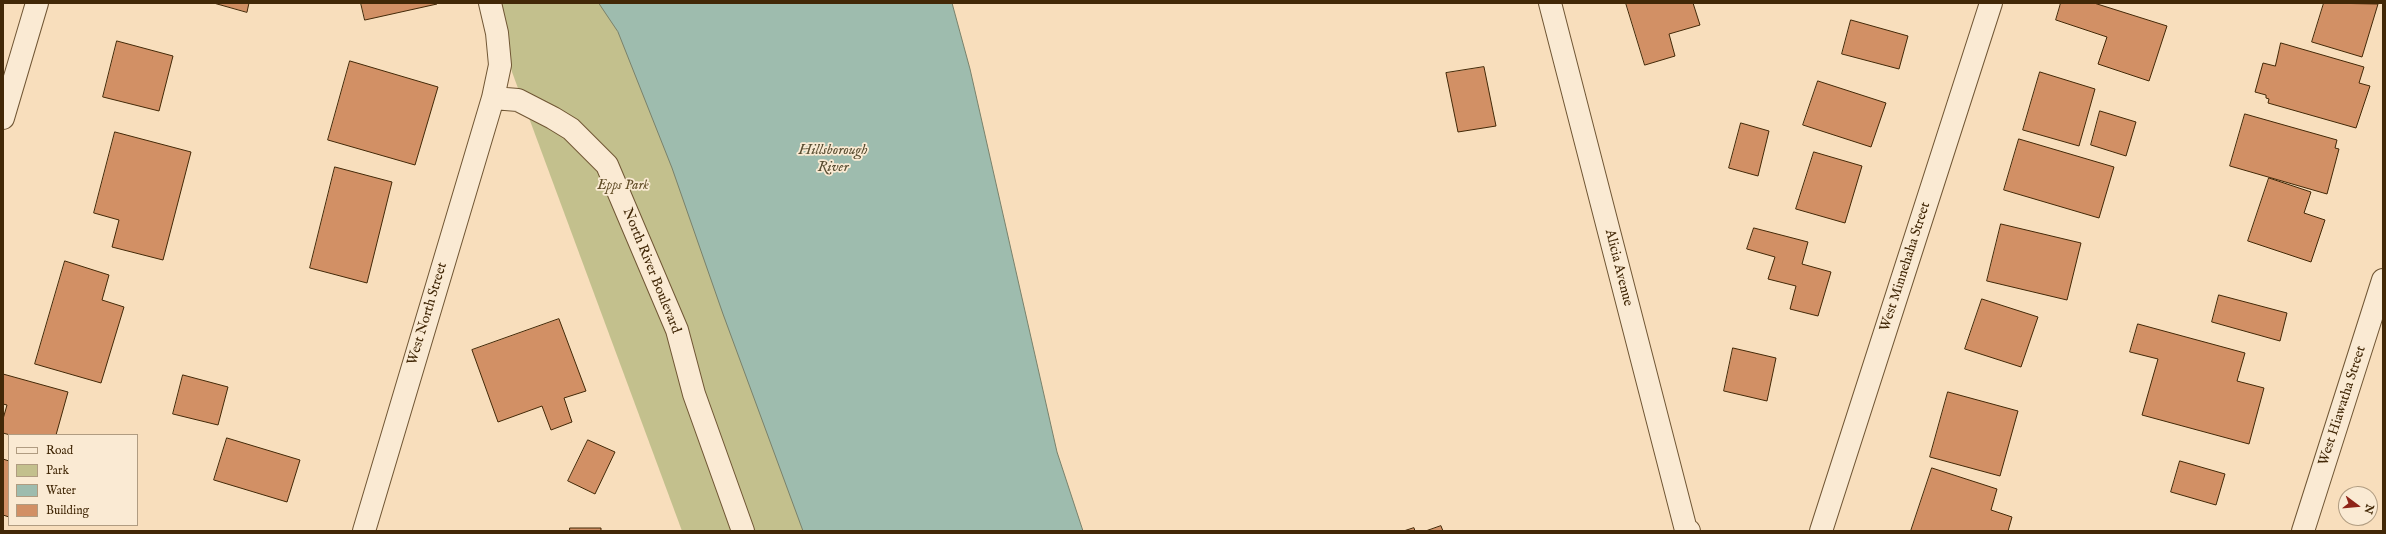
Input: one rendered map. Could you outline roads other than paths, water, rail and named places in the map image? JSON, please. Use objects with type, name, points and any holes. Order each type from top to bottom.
[{"type":"street","points":[[3,118],[37,3]]},
{"type":"street","points":[[490,3],[497,34],[500,65],[493,98]]},
{"type":"street","name":"Alicia Avenue","points":[[1550,3],[1686,530],[1689,531]]},
{"type":"street","name":"West Minnehaha Street","points":[[1821,531],[1992,3]]},
{"type":"street","name":"West North Street","points":[[364,531],[493,98]]},
{"type":"street","name":"North River Boulevard","points":[[493,98],[518,100],[553,118],[571,129],[607,165],[677,330],[694,394],[743,531]]},
{"type":"street","name":"West Hiawatha Street","points":[[2303,531],[2383,280]]},
{"type":"water","name":"Hillsborough River","points":[[599,3],[952,3],[970,69],[1057,452],[1083,531],[803,531],[723,314],[672,168],[618,32]]},
{"type":"park label","name":"Epps Park","points":[[623,186]]}]
